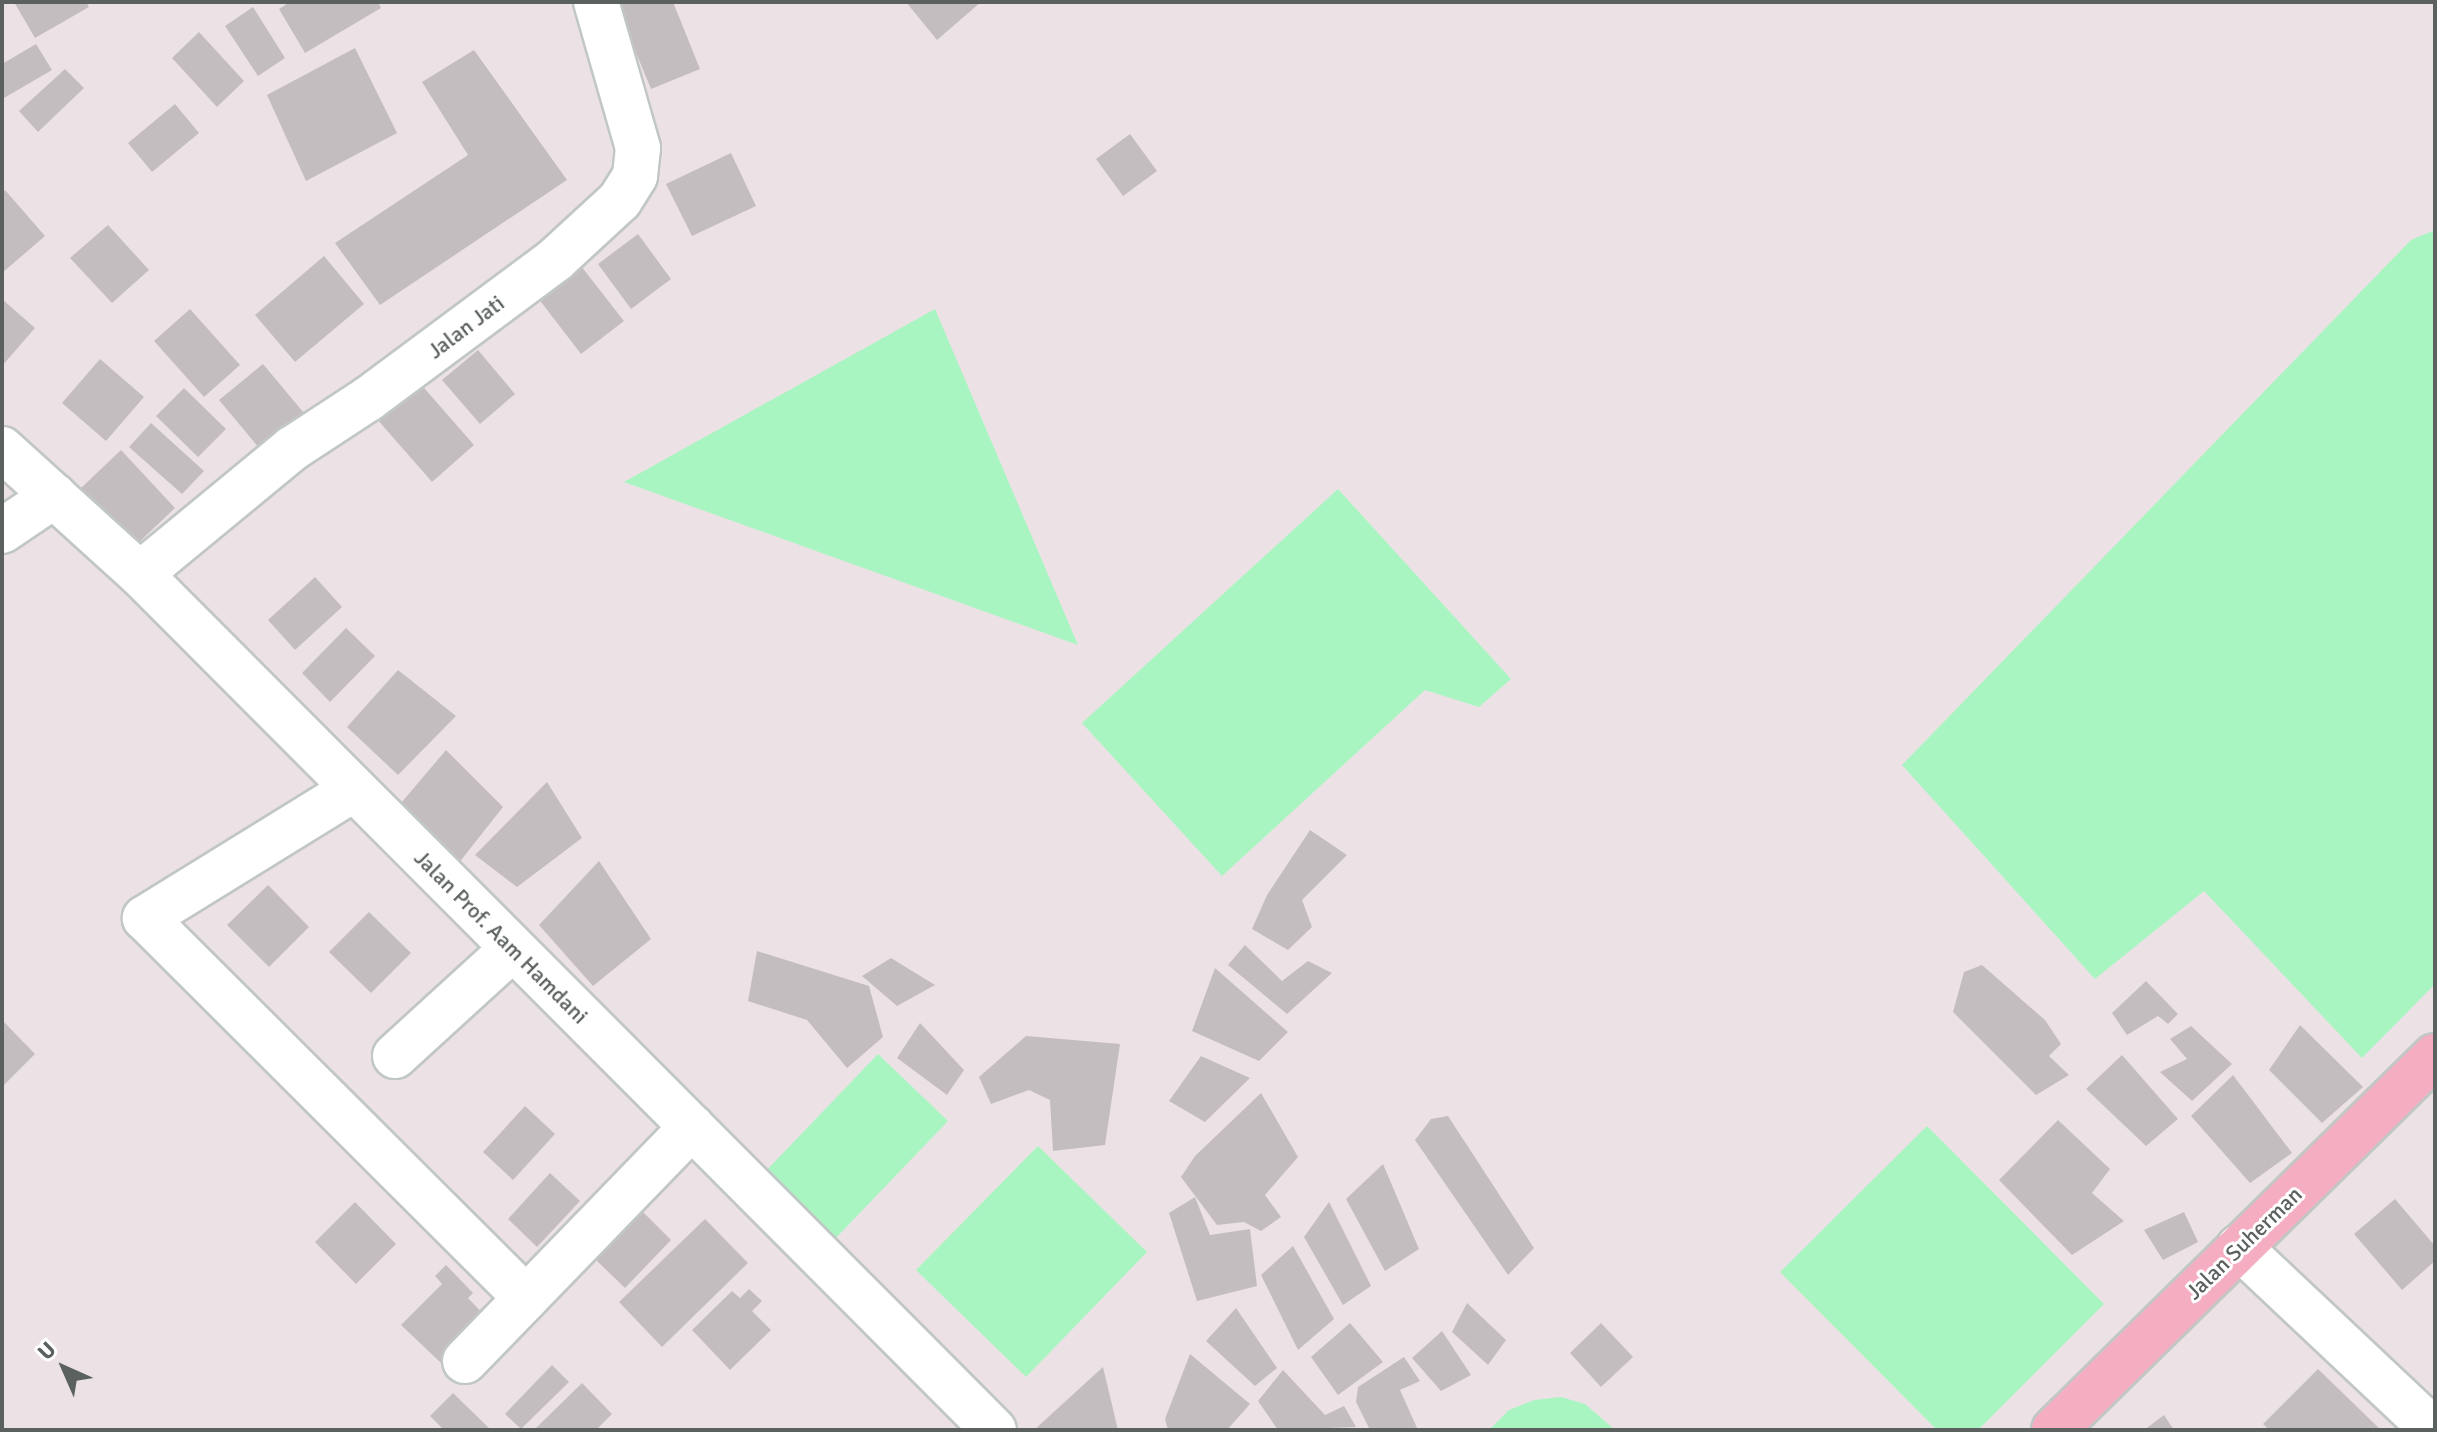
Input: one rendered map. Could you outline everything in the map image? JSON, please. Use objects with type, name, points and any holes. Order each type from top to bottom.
[{"type":"main road","name":"Jalan Suherman","points":[[2054,1430],[2435,1056]]},
{"type":"street","name":"Jalan Jati","points":[[140,574],[293,448],[380,391],[555,260],[620,200],[635,176],[638,148],[596,2]]},
{"type":"street","name":"Jalan Prof. Aam Hamdani","points":[[2,449],[140,574],[994,1430]]},
{"type":"street","points":[[2,531],[54,496]]},
{"type":"street","points":[[354,789],[145,918],[526,1298]]},
{"type":"street","points":[[395,1056],[512,949]]},
{"type":"street","points":[[465,1361],[692,1127]]},
{"type":"street","points":[[2239,1247],[2433,1430]]},
{"type":"shaded area","points":[[2435,230],[2435,984],[2362,1058],[2204,891],[2095,979],[1902,765],[2411,240]]},
{"type":"shaded area","points":[[935,309],[1078,645],[624,482]]},
{"type":"shaded area","points":[[1338,489],[1511,679],[1479,707],[1425,690],[1222,876],[1082,723]]},
{"type":"shaded area","points":[[878,1054],[948,1121],[832,1242],[762,1175]]},
{"type":"shaded area","points":[[1927,1126],[2104,1304],[1978,1430],[1937,1430],[1780,1272]]},
{"type":"shaded area","points":[[1038,1146],[1147,1252],[1026,1377],[916,1270]]},
{"type":"shaded area","points":[[1561,1397],[1585,1404],[1615,1430],[1489,1430],[1509,1410],[1534,1400]]},
{"type":"building","points":[[14,2],[86,2],[89,7],[35,38]]},
{"type":"building","points":[[290,2],[378,2],[381,8],[305,53],[279,9]]},
{"type":"building","points":[[615,2],[673,2],[700,69],[651,89]]},
{"type":"building","points":[[906,2],[981,2],[937,40]]},
{"type":"building","points":[[253,7],[285,58],[258,76],[225,26]]},
{"type":"building","points":[[199,32],[244,81],[217,107],[172,58]]},
{"type":"building","points":[[36,44],[52,70],[4,98],[2,64]]},
{"type":"building","points":[[355,48],[397,133],[306,181],[267,95]]},
{"type":"building","points":[[474,50],[567,180],[380,305],[335,243],[468,155],[422,82]]},
{"type":"building","points":[[65,69],[84,88],[38,132],[19,111]]},
{"type":"building","points":[[175,104],[199,133],[152,172],[128,143]]},
{"type":"building","points":[[1130,134],[1157,171],[1123,196],[1096,159]]},
{"type":"building","points":[[731,153],[756,206],[692,236],[666,184]]},
{"type":"building","points":[[5,190],[45,236],[2,273],[2,193]]},
{"type":"building","points":[[108,225],[149,270],[112,303],[70,258]]},
{"type":"building","points":[[638,234],[671,279],[631,309],[598,264]]},
{"type":"building","points":[[324,256],[364,304],[295,362],[255,315]]},
{"type":"building","points":[[581,266],[624,321],[581,354],[538,298]]},
{"type":"building","points":[[2,299],[35,328],[2,366]]},
{"type":"building","points":[[190,309],[240,365],[204,397],[154,341]]},
{"type":"building","points":[[478,350],[515,394],[480,424],[442,380]]},
{"type":"building","points":[[100,359],[144,397],[106,441],[62,403]]},
{"type":"building","points":[[263,364],[304,413],[260,449],[219,400]]},
{"type":"building","points":[[418,381],[474,445],[432,482],[376,418]]},
{"type":"building","points":[[184,388],[226,429],[198,457],[156,416]]},
{"type":"building","points":[[151,423],[204,471],[182,494],[129,447]]},
{"type":"building","points":[[121,450],[175,508],[135,546],[81,488]]},
{"type":"building","points":[[315,577],[342,607],[295,650],[268,620]]},
{"type":"building","points":[[346,628],[375,656],[330,702],[302,673]]},
{"type":"building","points":[[398,670],[456,716],[398,775],[347,727]]},
{"type":"building","points":[[446,750],[503,807],[458,864],[396,809]]},
{"type":"building","points":[[547,782],[582,838],[517,887],[475,855]]},
{"type":"building","points":[[1310,830],[1347,855],[1302,900],[1312,927],[1288,950],[1252,929],[1267,895]]},
{"type":"building","points":[[599,861],[651,939],[593,986],[539,925]]},
{"type":"building","points":[[268,885],[309,927],[269,967],[227,925]]},
{"type":"building","points":[[369,912],[411,953],[371,993],[329,952]]},
{"type":"building","points":[[1245,945],[1282,981],[1308,961],[1332,973],[1287,1014],[1228,965]]},
{"type":"building","points":[[757,951],[869,986],[883,1037],[847,1068],[807,1020],[748,1001]]},
{"type":"building","points":[[891,958],[935,985],[897,1006],[862,976]]},
{"type":"building","points":[[1982,965],[2045,1020],[2061,1044],[2049,1056],[2069,1075],[2036,1095],[1953,1012],[1964,972]]},
{"type":"building","points":[[1215,968],[1288,1032],[1259,1061],[1192,1031]]},
{"type":"building","points":[[2146,981],[2178,1014],[2168,1024],[2158,1016],[2127,1035],[2112,1013]]},
{"type":"building","points":[[2,1020],[35,1054],[2,1087]]},
{"type":"building","points":[[920,1023],[964,1070],[947,1095],[897,1058]]},
{"type":"building","points":[[2300,1025],[2363,1087],[2322,1123],[2269,1070]]},
{"type":"building","points":[[2191,1026],[2232,1064],[2192,1101],[2160,1072],[2187,1059],[2170,1039]]},
{"type":"building","points":[[1026,1036],[1120,1044],[1105,1145],[1053,1151],[1050,1100],[1029,1090],[991,1104],[979,1077]]},
{"type":"building","points":[[2122,1055],[2178,1119],[2146,1146],[2086,1089]]},
{"type":"building","points":[[1201,1056],[1250,1078],[1205,1122],[1169,1101]]},
{"type":"building","points":[[2233,1075],[2292,1153],[2250,1183],[2191,1116]]},
{"type":"building","points":[[1261,1093],[1298,1157],[1265,1195],[1281,1217],[1261,1231],[1244,1222],[1217,1225],[1181,1177],[1195,1156]]},
{"type":"building","points":[[525,1106],[555,1134],[513,1180],[483,1152]]},
{"type":"building","points":[[1448,1116],[1534,1248],[1508,1275],[1415,1140],[1431,1119]]},
{"type":"building","points":[[2058,1120],[2110,1169],[2092,1193],[2124,1221],[2072,1255],[1999,1180]]},
{"type":"building","points":[[1383,1164],[1419,1249],[1385,1271],[1346,1199]]},
{"type":"building","points":[[550,1173],[580,1201],[537,1247],[508,1219]]},
{"type":"building","points":[[1195,1197],[1210,1235],[1250,1229],[1257,1286],[1197,1301],[1169,1213]]},
{"type":"building","points":[[2395,1199],[2435,1246],[2435,1261],[2402,1290],[2354,1234]]},
{"type":"building","points":[[355,1202],[396,1244],[356,1284],[315,1242]]},
{"type":"building","points":[[1329,1202],[1371,1286],[1343,1305],[1304,1237]]},
{"type":"building","points":[[643,1212],[671,1240],[625,1288],[596,1260]]},
{"type":"building","points":[[2184,1212],[2198,1242],[2163,1260],[2144,1230]]},
{"type":"building","points":[[705,1219],[748,1263],[662,1347],[619,1302]]},
{"type":"building","points":[[1293,1246],[1334,1319],[1298,1350],[1261,1275]]},
{"type":"building","points":[[446,1265],[473,1293],[468,1298],[486,1317],[441,1363],[401,1325],[442,1284],[435,1276]]},
{"type":"building","points":[[749,1289],[762,1301],[752,1311],[771,1330],[730,1370],[692,1330],[732,1291],[740,1298]]},
{"type":"building","points":[[1467,1303],[1506,1340],[1488,1365],[1452,1332]]},
{"type":"building","points":[[1236,1308],[1277,1368],[1255,1386],[1206,1341]]},
{"type":"building","points":[[1350,1323],[1383,1362],[1338,1395],[1311,1357]]},
{"type":"building","points":[[1601,1323],[1633,1357],[1601,1387],[1570,1353]]},
{"type":"building","points":[[1442,1331],[1471,1375],[1441,1391],[1412,1358]]},
{"type":"building","points":[[1190,1354],[1250,1404],[1227,1430],[1168,1430],[1165,1419]]},
{"type":"building","points":[[1404,1357],[1420,1381],[1400,1390],[1418,1430],[1370,1430],[1356,1402],[1358,1387]]},
{"type":"building","points":[[552,1365],[569,1382],[521,1429],[505,1414]]},
{"type":"building","points":[[1103,1367],[1118,1430],[1034,1430]]},
{"type":"building","points":[[2318,1369],[2381,1430],[2269,1430],[2263,1424]]},
{"type":"building","points":[[1283,1370],[1325,1415],[1344,1406],[1356,1427],[1278,1430],[1258,1401]]},
{"type":"building","points":[[582,1383],[612,1414],[596,1430],[534,1430]]},
{"type":"building","points":[[453,1393],[491,1430],[444,1430],[430,1416]]},
{"type":"building","points":[[2164,1415],[2174,1430],[2144,1430]]}]
